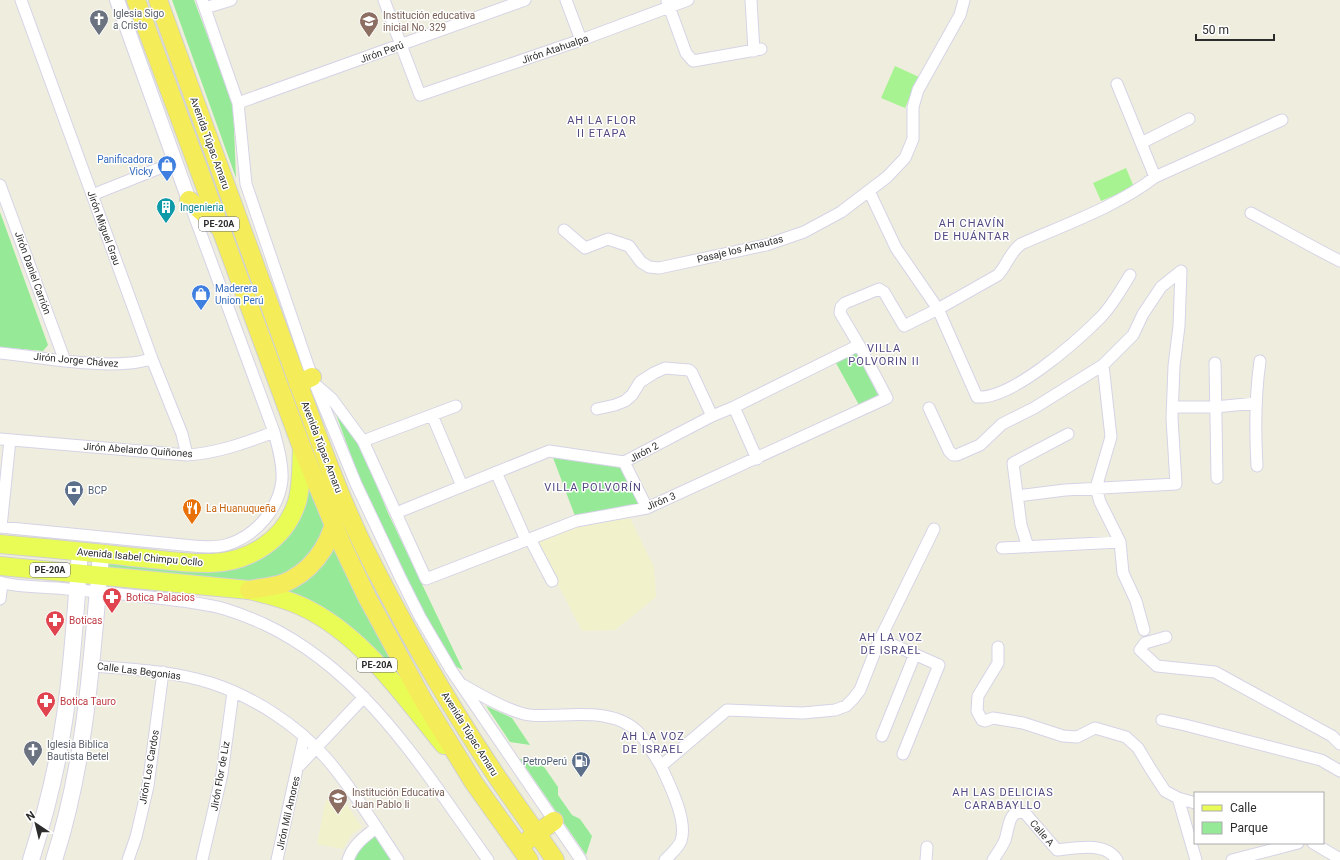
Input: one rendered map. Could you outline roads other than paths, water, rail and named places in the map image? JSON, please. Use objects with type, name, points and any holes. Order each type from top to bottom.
[{"type":"highway","name":"Avenida Túpac Amaru","points":[[136,0],[300,444],[334,525],[367,597],[423,700],[474,783],[524,853]]},
{"type":"highway","name":"Avenida Túpac Amaru","points":[[158,0],[309,382],[317,434],[336,485],[362,542],[425,660],[493,771],[555,860]]},
{"type":"highway","points":[[189,200],[220,228]]},
{"type":"highway","points":[[300,444],[317,434]]},
{"type":"highway","points":[[248,590],[282,584],[297,577],[320,556],[334,525],[337,507],[336,485]]},
{"type":"highway","points":[[524,853],[537,834],[554,821]]},
{"type":"main road","name":"Avenida Isabel Chimpu Ocllo","points":[[0,533],[102,545],[180,561],[210,563],[243,558],[268,544],[291,515],[296,503],[301,476],[300,444]]},
{"type":"main road","points":[[31,860],[49,798],[65,716],[69,686],[81,543]]},
{"type":"main road","points":[[54,860],[64,826],[83,733],[92,666],[102,545]]},
{"type":"main road","name":"PE-20A","points":[[1,577],[98,584],[248,590],[286,600],[301,606],[328,621],[362,649],[474,783]]},
{"type":"street","name":"Jirón Miguel Grau","points":[[21,0],[152,359],[182,434],[187,455]]},
{"type":"street","points":[[117,0],[274,432]]},
{"type":"street","points":[[204,4],[231,0]]},
{"type":"street","points":[[384,0],[401,45]]},
{"type":"street","name":"Jirón Perú","points":[[238,103],[525,0]]},
{"type":"street","points":[[566,0],[581,40]]},
{"type":"street","name":"Jirón Atahualpa","points":[[401,45],[420,95],[581,40],[668,4],[688,0]]},
{"type":"street","points":[[668,4],[686,53],[693,61],[758,50],[751,0]]},
{"type":"street","name":"Pasaje los Amautas","points":[[564,230],[585,248],[608,239],[629,246],[640,262],[649,267],[659,268],[766,245],[804,232],[841,212],[887,177],[905,158],[913,139],[913,107],[918,90],[960,15],[964,0]]},
{"type":"street","name":"Avenida Túpac Amaru","points":[[204,4],[238,103],[246,184],[309,382],[390,557],[420,617],[459,683],[580,860]]},
{"type":"street","points":[[1117,84],[1155,178]]},
{"type":"street","points":[[1141,143],[1190,119]]},
{"type":"street","points":[[859,345],[840,313],[841,307],[845,303],[879,289],[884,292],[904,326],[938,309],[998,275],[1003,270],[1014,249],[1021,244],[1112,204],[1143,187],[1155,178],[1282,120]]},
{"type":"street","points":[[92,195],[176,162]]},
{"type":"street","name":"Jirón Daniel Carrión","points":[[0,185],[65,361]]},
{"type":"street","points":[[869,191],[896,248],[938,309],[977,397],[1001,393],[1054,359],[1100,317],[1114,300],[1130,275]]},
{"type":"street","points":[[1250,213],[1298,238],[1305,244],[1340,261]]},
{"type":"street","points":[[929,408],[949,451],[953,455],[957,455],[980,445],[1002,424],[1034,408],[1103,365],[1133,335],[1143,314],[1161,287],[1182,271],[1172,407],[1176,484],[1065,490],[1017,496]]},
{"type":"street","name":"Jirón 3","points":[[396,512],[426,579],[576,521],[647,508],[757,459],[887,398],[859,345]]},
{"type":"street","name":"Jirón 2","points":[[396,512],[549,451],[624,462],[712,416],[734,407],[859,345]]},
{"type":"street","name":"Jirón Jorge Chávez","points":[[0,353],[65,361],[115,364],[132,363],[152,359]]},
{"type":"street","points":[[1257,466],[1255,438],[1256,388],[1260,361]]},
{"type":"street","points":[[1216,363],[1215,407],[1217,478]]},
{"type":"street","points":[[1103,365],[1111,437],[1096,488],[1100,502],[1120,542],[1123,573],[1136,601],[1144,630]]},
{"type":"street","points":[[597,409],[625,402],[640,382],[665,368],[689,370],[692,373],[712,416]]},
{"type":"street","points":[[309,382],[332,399],[363,441],[396,512]]},
{"type":"street","points":[[1172,407],[1215,407],[1256,403]]},
{"type":"street","points":[[363,441],[456,406]]},
{"type":"street","points":[[734,407],[757,459]]},
{"type":"street","points":[[432,415],[462,486]]},
{"type":"street","name":"Jirón Abelardo Quiñones","points":[[5,440],[187,455],[206,454],[229,448],[274,432]]},
{"type":"street","name":"Avenida Isabel Chimpu Ocllo","points":[[102,545],[212,547],[228,544],[243,538],[256,529],[267,516],[279,492],[282,480],[281,466],[274,432]]},
{"type":"street","points":[[1028,547],[1021,525],[1013,463],[1068,434]]},
{"type":"street","points":[[0,533],[5,440]]},
{"type":"street","points":[[624,462],[647,508]]},
{"type":"street","points":[[496,472],[528,540],[552,581]]},
{"type":"street","points":[[661,766],[727,710],[809,713],[835,710],[846,706],[860,690],[880,639],[934,529]]},
{"type":"street","points":[[1002,548],[1120,542]]},
{"type":"street","points":[[0,599],[1,577]]},
{"type":"street","points":[[98,584],[232,611],[265,625],[298,642],[338,672],[377,711],[408,750],[488,860]]},
{"type":"street","points":[[1166,637],[1146,643],[1140,650],[1157,666],[1215,672],[1332,736],[1340,744]]},
{"type":"street","points":[[880,639],[939,665],[903,754]]},
{"type":"street","points":[[998,647],[998,663],[978,696],[977,711],[982,720],[985,721],[993,718],[1023,723],[1063,736],[1077,737],[1095,728],[1126,737],[1138,748],[1165,790],[1178,798],[1194,803]]},
{"type":"street","points":[[882,736],[915,654]]},
{"type":"street","name":"Calle Las Begonias","points":[[92,666],[163,672],[211,683],[253,701],[272,713],[316,748],[341,777],[398,860]]},
{"type":"street","name":"Jirón Los Cardos","points":[[128,860],[136,837],[148,786],[163,672]]},
{"type":"street","points":[[459,683],[483,697],[524,714],[534,716],[586,714],[602,716],[625,722],[639,733],[661,766],[674,796],[682,822],[681,841],[665,860]]},
{"type":"street","name":"Jirón Flor de Liz","points":[[202,860],[222,774],[233,692]]},
{"type":"street","name":"Jirón Mil Amores","points":[[298,766],[364,697]]},
{"type":"street","points":[[1162,720],[1321,760],[1340,771]]},
{"type":"street","name":"Jirón Mil Amores","points":[[277,860],[304,737]]},
{"type":"street","points":[[1178,798],[1196,860]]},
{"type":"street","name":"Calle A","points":[[993,860],[1005,840],[1009,822],[1016,813],[1020,812],[1025,813],[1057,850],[1079,847],[1104,849],[1114,854],[1118,860]]},
{"type":"street","points":[[348,860],[354,848],[363,838],[376,828]]},
{"type":"street","points":[[1232,860],[1294,844]]},
{"type":"street","points":[[1315,844],[1340,859]]},
{"type":"street","points":[[926,860],[927,847]]},
{"type":"place","name":"Iglesia Sigo a Cristo","points":[[99,36]]},
{"type":"place","name":"Institución educativa inicial No. 329","points":[[369,38]]},
{"type":"place","name":"Panificadora Vicky","points":[[167,182]]},
{"type":"place","name":"Ingenieria","points":[[166,224]]},
{"type":"place","name":"Maderera Union Perú","points":[[201,311]]},
{"type":"place","name":"BCP","points":[[74,507]]},
{"type":"place","name":"La Huanuqueña","points":[[192,525]]},
{"type":"place","name":"Botica Palacios","points":[[112,614]]},
{"type":"place","name":"Boticas","points":[[55,637]]},
{"type":"place","name":"Botica Tauro","points":[[46,718]]},
{"type":"place","name":"Iglesia Biblica Bautista Betel","points":[[33,767]]},
{"type":"place","name":"PetroPerú","points":[[581,778]]},
{"type":"place","name":"Institución Educativa Juan Pablo Ii","points":[[338,815]]},
{"type":"district","name":"AH LA FLOR II ETAPA","points":[[602,126]]},
{"type":"district","name":"AH CHAVÍN DE HUÁNTAR","points":[[972,229]]},
{"type":"district","name":"VILLA POLVORIN II","points":[[884,354]]},
{"type":"district","name":"VILLA POLVORÍN","points":[[593,487]]},
{"type":"district","name":"AH LA VOZ DE ISRAEL","points":[[891,643]]},
{"type":"district","name":"AH LA VOZ DE ISRAEL","points":[[653,742]]},
{"type":"district","name":"AH LAS DELICIAS CARABAYLLO","points":[[1003,798]]}]
